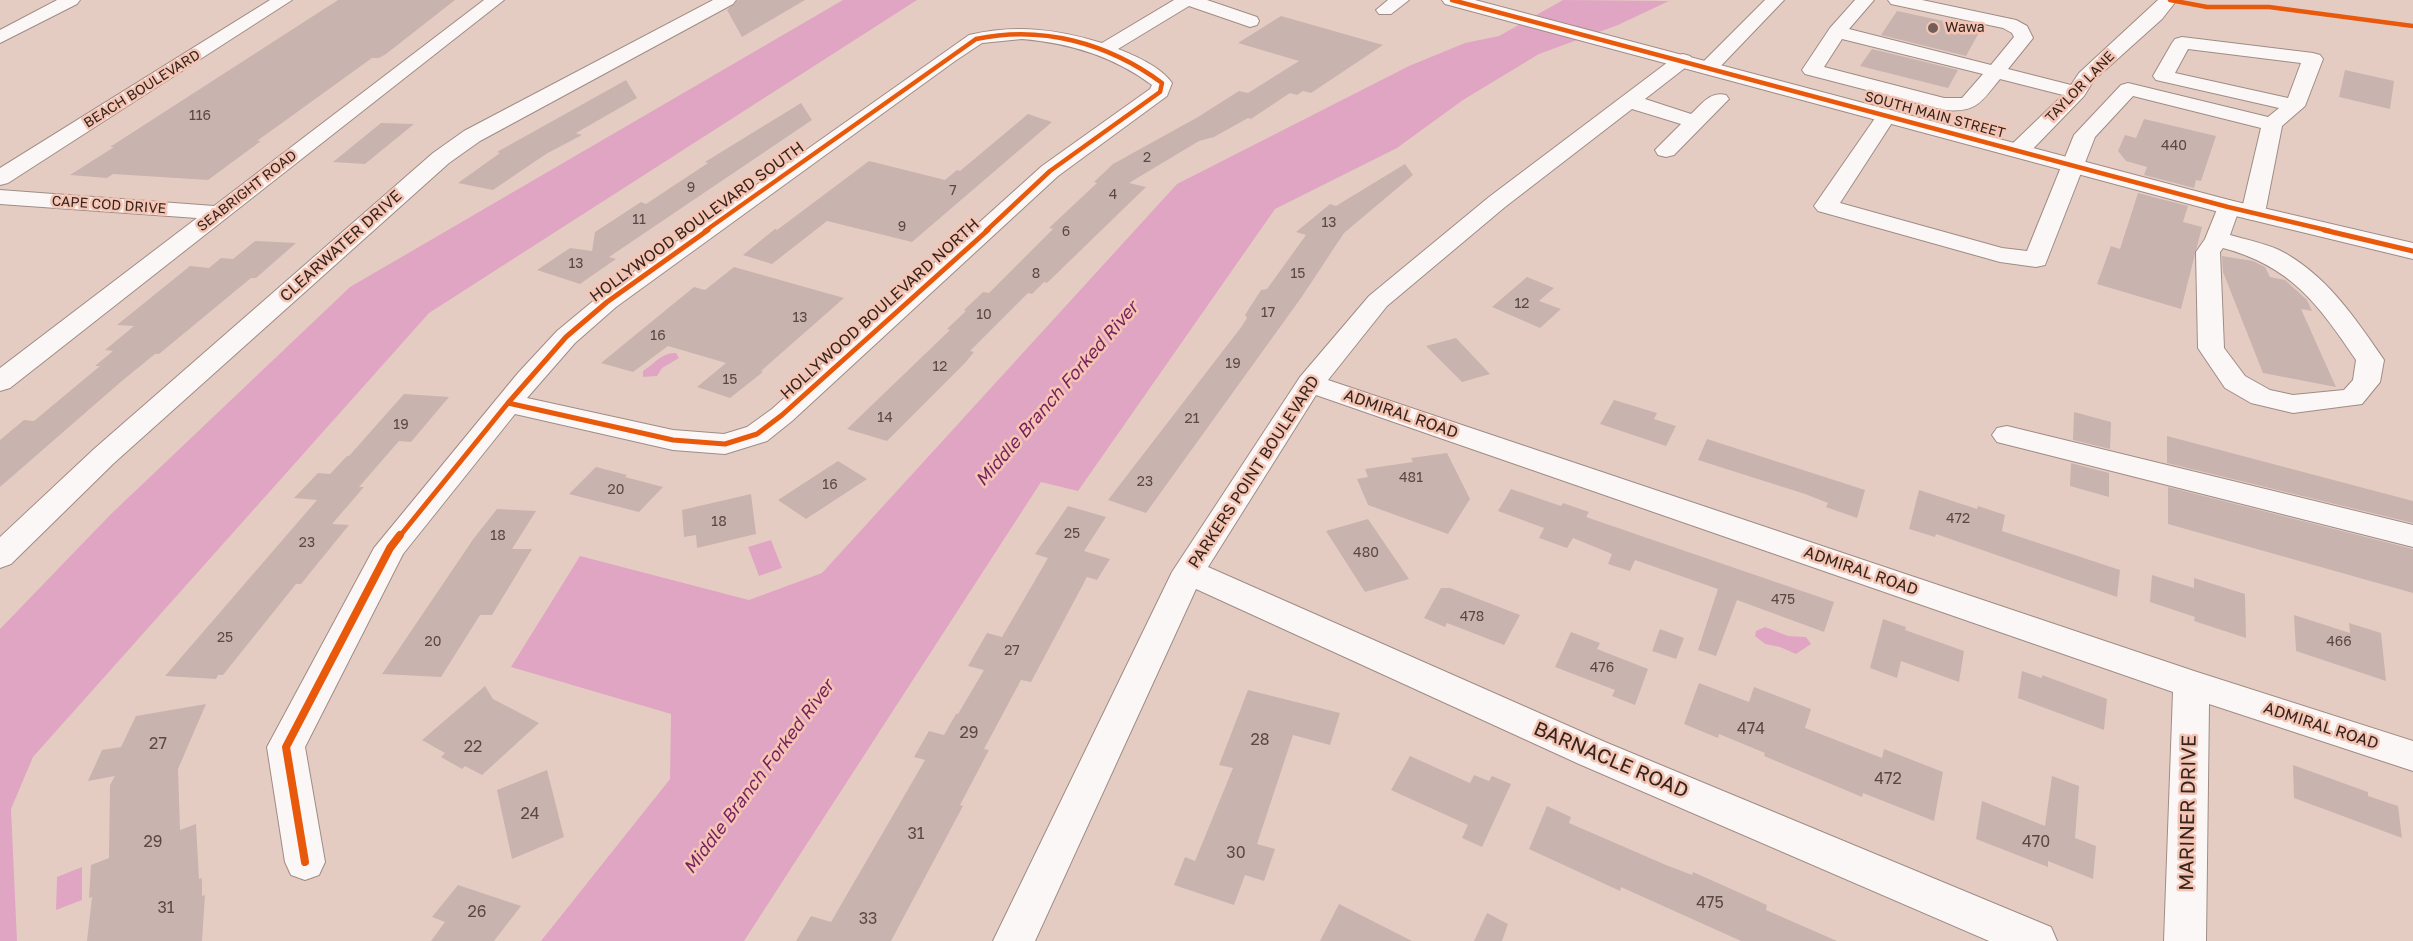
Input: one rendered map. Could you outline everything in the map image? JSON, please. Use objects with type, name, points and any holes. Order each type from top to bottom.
[{"type":"highway","name":"SOUTH MAIN STREET","points":[[1452,0],[2228,207],[2413,251]]},
{"type":"street","points":[[0,37],[71,0]]},
{"type":"street","name":"BEACH BOULEVARD","points":[[0,178],[283,0]]},
{"type":"street","name":"SEABRIGHT ROAD","points":[[0,382],[495,0]]},
{"type":"street","name":"CLEARWATER DRIVE","points":[[0,556],[104,456],[441,158],[472,136],[727,0]]},
{"type":"street","points":[[1105,49],[1188,0],[1250,21]]},
{"type":"street","name":"PARKERS POINT BOULEVARD","points":[[1014,941],[1188,572],[1310,383],[1378,301],[1497,202],[1629,101],[1696,64],[1775,0]]},
{"type":"street","points":[[1792,89],[1812,69],[1836,32],[1865,0]]},
{"type":"street","points":[[1812,69],[1944,104],[1958,105],[1969,103],[2024,38],[2020,30],[2009,24],[1898,0]]},
{"type":"street","name":"TAYLOR LANE","points":[[2019,150],[2081,84],[2168,0]]},
{"type":"street","name":"HOLLYWOOD BOULEVARD SOUTH","points":[[305,862],[286,747],[390,548],[508,403],[566,338],[607,302],[976,39],[992,34],[1020,31],[1105,49]]},
{"type":"street","points":[[1836,32],[1996,72],[2081,84],[2121,97],[2270,133]]},
{"type":"street","points":[[2136,33],[2182,43],[2313,59],[2295,106],[2270,133],[2253,213]]},
{"type":"street","points":[[2182,43],[2163,76],[2295,106]]},
{"type":"street","name":"HOLLYWOOD BOULEVARD NORTH","points":[[508,403],[673,440],[725,444],[757,434],[782,415],[1050,171],[1160,92],[1162,83],[1146,69],[1105,49]]},
{"type":"street","points":[[1887,115],[1826,206],[2000,255],[2036,260],[2085,135],[2121,97]]},
{"type":"street","points":[[1666,150],[1719,99]]},
{"type":"street","points":[[1629,101],[1695,122]]},
{"type":"street","name":"CAPE COD DRIVE","points":[[0,197],[218,213]]},
{"type":"street","points":[[2217,239],[2269,255],[2291,268],[2334,309],[2370,360],[2366,382],[2352,398],[2293,404],[2261,397],[2235,382],[2211,348],[2208,252],[2217,239],[2228,207]]},
{"type":"street","name":"ADMIRAL ROAD","points":[[1310,383],[2191,684],[2413,756]]},
{"type":"street","points":[[2007,435],[2413,536]]},
{"type":"street","name":"BARNACLE ROAD","points":[[1188,572],[1592,753],[2036,941]]},
{"type":"street","name":"MARINER DRIVE","points":[[2185,941],[2191,684]]},
{"type":"water","points":[[843,0],[917,0],[429,313],[33,757],[11,809],[17,941],[0,941],[0,629],[111,514],[350,287]]},
{"type":"water","name":"Middle Branch Forked River","points":[[1563,0],[1669,1],[1618,25],[1539,54],[1463,100],[1397,148],[1275,209],[1078,491],[1041,482],[744,941],[541,941],[670,779],[671,714],[511,667],[580,556],[749,600],[822,573],[1177,184],[1409,66],[1465,43],[1499,36]]},
{"type":"water","points":[[676,353],[679,358],[662,368],[657,376],[643,377],[643,371],[658,359],[666,354]]},
{"type":"water","points":[[771,540],[782,568],[759,576],[748,547]]},
{"type":"water","points":[[1765,627],[1788,636],[1806,637],[1811,644],[1796,654],[1765,644],[1755,636],[1756,631]]},
{"type":"water","points":[[82,867],[82,900],[56,910],[57,877]]},
{"type":"building","points":[[338,0],[455,0],[386,54],[379,58],[372,58],[257,141],[261,141],[208,180],[113,174],[107,178],[70,175],[114,147],[110,147]]},
{"type":"building","points":[[738,0],[805,0],[742,37],[727,10]]},
{"type":"building","name":"Wawa","points":[[1897,11],[1981,29],[1966,56],[1881,35]]},
{"type":"building","points":[[1281,16],[1383,45],[1311,93],[1303,91],[1297,95],[1290,93],[1251,119],[1248,118],[1214,137],[1199,141],[1129,183],[1146,187],[1047,283],[1044,282],[1032,294],[1028,293],[970,351],[974,352],[965,363],[887,441],[847,429],[950,330],[947,329],[966,311],[964,310],[983,292],[989,293],[1113,164],[1198,117],[1239,91],[1248,93],[1299,61],[1238,43]]},
{"type":"building","name":"Wawa","points":[[1872,49],[1958,70],[1948,88],[1860,66]]},
{"type":"building","points":[[2345,70],[2394,81],[2390,109],[2339,97]]},
{"type":"building","points":[[626,80],[637,98],[576,133],[582,135],[546,154],[493,190],[458,183],[500,153],[497,152]]},
{"type":"building","points":[[801,103],[812,120],[609,257],[616,259],[580,284],[537,270],[570,248],[592,251],[595,232],[641,202],[646,204],[708,163],[705,162]]},
{"type":"building","points":[[1028,114],[1052,122],[912,242],[827,221],[772,264],[743,255],[869,161],[945,180],[957,170],[960,171]]},
{"type":"building","points":[[2144,119],[2216,136],[2201,181],[2196,180],[2194,188],[2144,175],[2147,167],[2126,161],[2118,151],[2125,135],[2136,138]]},
{"type":"building","points":[[381,123],[414,124],[365,164],[333,162]]},
{"type":"building","points":[[1405,164],[1413,175],[1344,233],[1301,298],[1146,513],[1108,500],[1242,326],[1247,318],[1245,315],[1261,290],[1267,289],[1306,235],[1296,232],[1330,204],[1336,206]]},
{"type":"building","points":[[2138,193],[2188,206],[2183,222],[2202,227],[2181,309],[2097,284],[2111,246],[2120,249]]},
{"type":"building","points":[[255,241],[296,243],[256,278],[251,278],[159,354],[155,354],[123,380],[0,487],[0,440],[24,420],[34,421],[100,366],[95,366],[113,351],[105,350],[134,326],[117,325],[190,266],[209,268],[221,258],[233,259]]},
{"type":"building","points":[[2222,256],[2253,261],[2265,267],[2270,277],[2285,280],[2307,300],[2312,311],[2301,309],[2336,387],[2263,373],[2223,272]]},
{"type":"building","points":[[734,267],[844,298],[761,371],[763,372],[730,398],[697,387],[726,363],[668,346],[633,372],[601,363],[694,287],[705,290]]},
{"type":"building","points":[[1527,277],[1554,288],[1539,301],[1561,309],[1540,328],[1492,307]]},
{"type":"building","points":[[1456,338],[1490,374],[1462,382],[1426,346]]},
{"type":"building","points":[[404,394],[449,397],[411,442],[399,441],[359,487],[364,487],[332,524],[349,525],[301,584],[296,584],[223,675],[218,675],[216,679],[165,676],[317,500],[294,498],[318,473],[330,474]]},
{"type":"building","points":[[1614,400],[1657,413],[1654,419],[1676,426],[1666,446],[1600,424]]},
{"type":"building","points":[[2074,412],[2111,422],[2110,449],[2073,440]]},
{"type":"building","points":[[2167,436],[2413,501],[2413,523],[2167,463]]},
{"type":"building","points":[[1707,439],[1865,490],[1857,518],[1826,507],[1828,503],[1805,494],[1698,460]]},
{"type":"building","points":[[1447,453],[1470,499],[1448,534],[1368,505],[1357,479],[1368,477],[1365,469],[1413,462],[1411,458]]},
{"type":"building","points":[[838,461],[867,479],[806,519],[778,500]]},
{"type":"building","points":[[2071,463],[2109,473],[2109,497],[2070,486]]},
{"type":"building","points":[[596,467],[663,487],[639,512],[569,494]]},
{"type":"building","points":[[2168,487],[2413,549],[2413,593],[2168,524]]},
{"type":"building","points":[[1511,489],[1561,506],[1563,503],[1589,512],[1586,517],[1834,602],[1824,632],[1737,600],[1716,656],[1698,650],[1718,589],[1635,560],[1630,571],[1608,564],[1612,554],[1573,538],[1567,548],[1539,538],[1544,528],[1498,511]]},
{"type":"building","points":[[1919,490],[1977,509],[1978,506],[2005,515],[2002,531],[2120,570],[2117,597],[1936,534],[1935,537],[1909,529]]},
{"type":"building","points":[[751,494],[756,534],[697,548],[696,535],[684,537],[682,510]]},
{"type":"building","points":[[1068,506],[1106,517],[1084,551],[1110,559],[1097,580],[1087,577],[1031,682],[1021,680],[984,749],[989,750],[960,805],[963,806],[891,941],[796,941],[811,916],[831,922],[925,760],[914,757],[929,731],[944,735],[958,714],[984,670],[968,666],[987,633],[1002,637],[1048,558],[1035,554]]},
{"type":"building","points":[[497,509],[536,511],[512,549],[532,549],[492,615],[480,615],[441,677],[382,674],[474,538]]},
{"type":"building","points":[[1368,519],[1409,579],[1365,592],[1326,531]]},
{"type":"building","points":[[2152,575],[2194,588],[2194,578],[2245,594],[2246,638],[2194,621],[2195,617],[2150,602]]},
{"type":"building","points":[[1441,588],[1450,588],[1520,615],[1504,645],[1447,623],[1445,627],[1424,618]]},
{"type":"building","points":[[2294,615],[2350,633],[2349,623],[2381,633],[2386,681],[2296,651]]},
{"type":"building","points":[[1883,619],[1906,627],[1905,630],[1964,651],[1959,682],[1901,661],[1897,678],[1870,668]]},
{"type":"building","points":[[1660,629],[1684,638],[1676,659],[1652,651]]},
{"type":"building","points":[[1571,632],[1600,643],[1597,649],[1648,669],[1635,705],[1612,696],[1615,690],[1555,667]]},
{"type":"building","points":[[2022,671],[2042,678],[2042,675],[2107,699],[2104,730],[2018,698]]},
{"type":"building","points":[[1699,683],[1749,702],[1754,687],[1811,709],[1805,728],[1882,758],[1884,749],[1943,772],[1934,821],[1863,793],[1862,797],[1764,756],[1765,753],[1719,734],[1718,738],[1684,724]]},
{"type":"building","points":[[485,686],[493,699],[539,723],[482,775],[465,766],[462,769],[441,757],[445,753],[422,740]]},
{"type":"building","points":[[1248,690],[1340,713],[1330,745],[1293,735],[1257,844],[1275,849],[1264,881],[1245,875],[1234,905],[1174,885],[1185,857],[1195,861],[1233,768],[1219,765]]},
{"type":"building","points":[[206,704],[178,769],[180,830],[196,824],[199,879],[202,878],[202,896],[205,895],[202,941],[87,941],[92,897],[89,898],[91,865],[109,858],[110,785],[115,776],[88,781],[102,750],[121,747],[136,716]]},
{"type":"building","points":[[1410,756],[1470,783],[1474,775],[1489,781],[1492,776],[1511,784],[1482,847],[1462,838],[1468,825],[1391,790]]},
{"type":"building","points":[[2293,765],[2368,792],[2368,796],[2398,806],[2402,838],[2294,798]]},
{"type":"building","points":[[547,770],[564,837],[512,859],[497,790]]},
{"type":"building","points":[[2052,776],[2079,786],[2075,838],[2096,846],[2093,879],[2048,861],[2048,867],[1976,839],[1982,801],[2045,826]]},
{"type":"building","points":[[1547,806],[1571,817],[1569,823],[1666,865],[1692,875],[1693,872],[1767,905],[1766,910],[1837,941],[1741,941],[1621,887],[1620,891],[1529,849]]},
{"type":"building","points":[[458,885],[521,906],[494,941],[431,941],[445,922],[432,917]]},
{"type":"building","points":[[1339,904],[1412,941],[1320,941]]},
{"type":"building","points":[[1487,913],[1508,924],[1502,941],[1474,941]]},
{"type":"cycle path","points":[[1452,0],[2228,207],[2413,251]]},
{"type":"cycle path","points":[[2170,0],[2207,7],[2269,7],[2413,26]]},
{"type":"cycle path","points":[[305,862],[286,747],[390,548],[528,379],[566,337],[607,302],[976,39],[998,34],[1022,33],[1074,40],[1123,58],[1162,83],[1160,92],[1050,171],[782,415],[757,434],[725,444],[673,440],[508,403]]},
{"type":"place","name":"Wawa","points":[[1933,28]]}]
